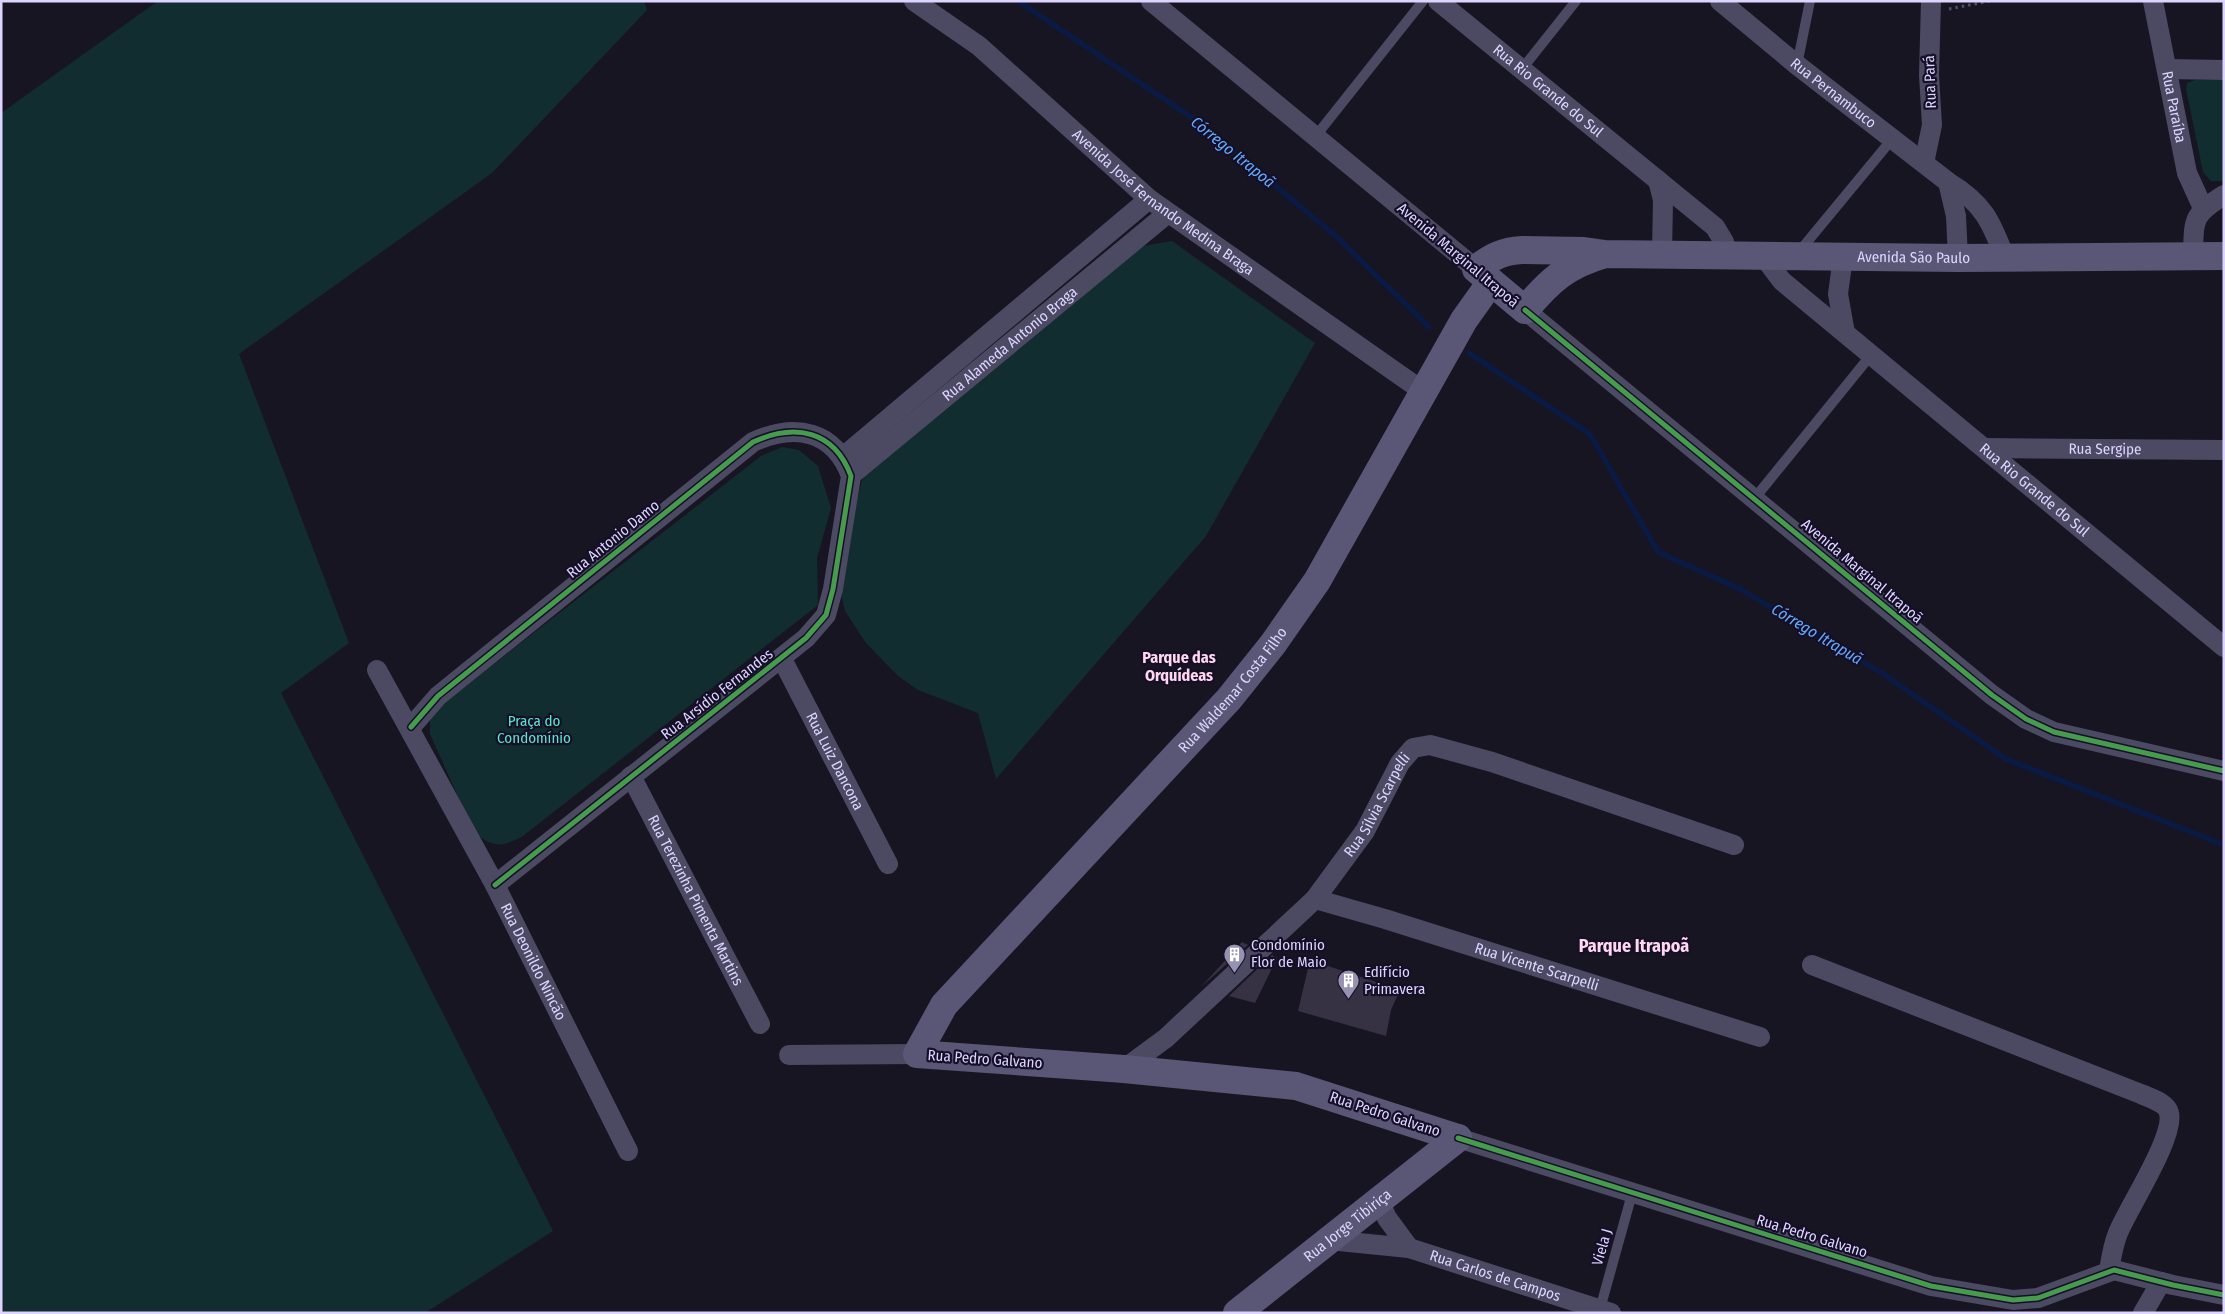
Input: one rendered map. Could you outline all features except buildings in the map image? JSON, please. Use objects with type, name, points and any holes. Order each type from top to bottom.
[{"type":"main road","name":"Avenida São Paulo","points":[[1484,276],[1491,257],[1512,250],[1568,250],[1605,254],[1958,258],[2224,256]]},
{"type":"main road","name":"Avenida São Paulo","points":[[1525,310],[1552,279],[1567,268],[1605,254]]},
{"type":"main road","name":"Avenida Marginal Itrapoã","points":[[1484,276],[1525,310]]},
{"type":"main road","name":"Rua Waldemar Costa Filho","points":[[917,1054],[944,1005],[1229,699],[1273,644],[1318,581],[1464,320],[1484,276]]},
{"type":"main road","name":"Rua Pedro Galvano","points":[[917,1054],[1124,1069],[1296,1086],[1458,1138]]},
{"type":"main road","name":"Rua Jorge Tibiriça","points":[[1237,1313],[1458,1138]]},
{"type":"street","name":"Avenida José Fernando Medina Braga","points":[[914,1],[979,46],[1149,199],[1424,392]]},
{"type":"street","name":"Avenida Marginal Itrapoã","points":[[1151,1],[1484,276]]},
{"type":"street","name":"Rua Rio Grande do Sul","points":[[1438,1],[1715,228],[1724,242],[1728,256]]},
{"type":"street","name":"Rua Pernambuco","points":[[1720,1],[1797,65],[1948,182],[1966,193],[1988,216],[2004,258]]},
{"type":"street","name":"Rua Paraíba","points":[[2153,1],[2187,173],[2203,208]]},
{"type":"street","name":"Rua Pará","points":[[1924,163],[1932,126],[1930,7]]},
{"type":"street","points":[[2167,69],[2224,70]]},
{"type":"street","points":[[1658,180],[1663,200],[1662,255]]},
{"type":"street","points":[[1948,182],[1956,216],[1958,258]]},
{"type":"street","points":[[2192,255],[2195,221],[2203,208],[2224,195]]},
{"type":"street","name":"Rua Alameda Antonio Braga","points":[[846,464],[1149,199]]},
{"type":"street","name":"Rua Alameda Antonio Braga","points":[[846,464],[1168,213]]},
{"type":"street","name":"Rua Rio Grande do Sul","points":[[1763,256],[1782,281],[2220,642]]},
{"type":"street","points":[[1843,257],[1838,294],[1846,333]]},
{"type":"street","name":"Avenida Marginal Itrapoã","points":[[1525,310],[1992,695],[2026,719],[2054,732],[2224,771]]},
{"type":"street","name":"Rua Antonio Damo","points":[[411,727],[438,696],[753,442],[773,433],[789,430],[822,438],[846,464]]},
{"type":"street","name":"Rua Sergipe","points":[[1985,448],[2224,450]]},
{"type":"street","name":"Rua Arsídio Fernandes","points":[[495,885],[782,659],[806,638],[826,615],[833,589],[846,464]]},
{"type":"street","name":"Rua Luiz Dancona","points":[[782,659],[888,864]]},
{"type":"street","name":"Rua Deonildo Nincão","points":[[378,670],[411,727],[495,885],[628,1151]]},
{"type":"street","name":"Rua Sílvia Scarpelli","points":[[1124,1069],[1166,1038],[1315,899],[1365,831],[1400,763],[1413,748],[1430,745],[1492,762],[1734,845]]},
{"type":"street","name":"Rua Terezinha Pimenta Martins","points":[[631,776],[760,1024]]},
{"type":"street","name":"Rua Vicente Scarpelli","points":[[1315,899],[1385,919],[1760,1037]]},
{"type":"street","points":[[1812,965],[2141,1094],[2163,1105],[2169,1112],[2161,1147],[2118,1234],[2108,1271],[2114,1270],[2224,1295]]},
{"type":"street","points":[[1166,1038],[1166,1073]]},
{"type":"street","name":"Rua Pedro Galvano","points":[[789,1055],[917,1054]]},
{"type":"street","name":"Rua Pedro Galvano","points":[[1458,1138],[1931,1286],[2012,1300],[2038,1298],[2076,1285],[2108,1271]]},
{"type":"street","points":[[1379,1200],[1387,1218],[1409,1248]]},
{"type":"street","name":"Rua Carlos de Campos","points":[[1329,1240],[1409,1248],[1594,1310]]},
{"type":"street","points":[[2143,1313],[2161,1282]]},
{"type":"lane","points":[[1315,137],[1423,1]]},
{"type":"lane","points":[[1522,69],[1576,1]]},
{"type":"lane","points":[[1797,65],[1810,1]]},
{"type":"lane","points":[[1796,256],[1893,138]]},
{"type":"lane","points":[[1754,499],[1871,355]]},
{"type":"lane","name":"Viela J","points":[[1594,1310],[1632,1194]]},
{"type":"path","points":[[1930,7],[1990,1]]},
{"type":"green space","points":[[158,1],[644,1],[647,10],[492,173],[239,354],[349,643],[281,693],[553,1231],[425,1313],[1,1313],[1,113]]},
{"type":"green space","points":[[2195,80],[2224,80],[2223,181],[2211,181],[2203,172],[2186,89],[2187,83]]},
{"type":"green space","points":[[1172,241],[1315,343],[1206,536],[996,779],[978,713],[918,690],[898,676],[866,643],[845,611],[841,594],[847,529],[866,468],[1137,247]]},
{"type":"green space","name":"Praça do Condomínio","points":[[782,447],[799,450],[818,466],[831,508],[817,558],[818,605],[523,836],[498,845],[481,838],[474,832],[430,734],[430,720],[441,706],[761,456]]},
{"type":"waterway","name":"Córrego Itrapoã","points":[[1018,1],[1197,121],[1337,237],[1429,327]]},
{"type":"waterway","name":"Córrego Itrapuã","points":[[1469,353],[1590,434],[1658,552],[1740,589],[1882,673],[2006,759],[2224,845]]},
{"type":"cycle path","points":[[1525,310],[1992,695],[2026,719],[2054,732],[2224,771]]},
{"type":"cycle path","points":[[411,727],[438,696],[753,442],[769,436],[798,432],[824,440],[844,461],[851,476],[833,589],[826,615],[806,638],[495,885]]},
{"type":"cycle path","points":[[1458,1138],[1931,1286],[2013,1300],[2038,1298],[2114,1270],[2173,1285],[2224,1295]]},
{"type":"place","name":"Condomínio Flor de Maio","points":[[1235,973]]},
{"type":"place","name":"Edifício Primavera","points":[[1348,1000]]},
{"type":"district","name":"Parque das Orquídeas","points":[[1179,666]]},
{"type":"district","name":"Parque Itrapoã","points":[[1634,946]]}]
